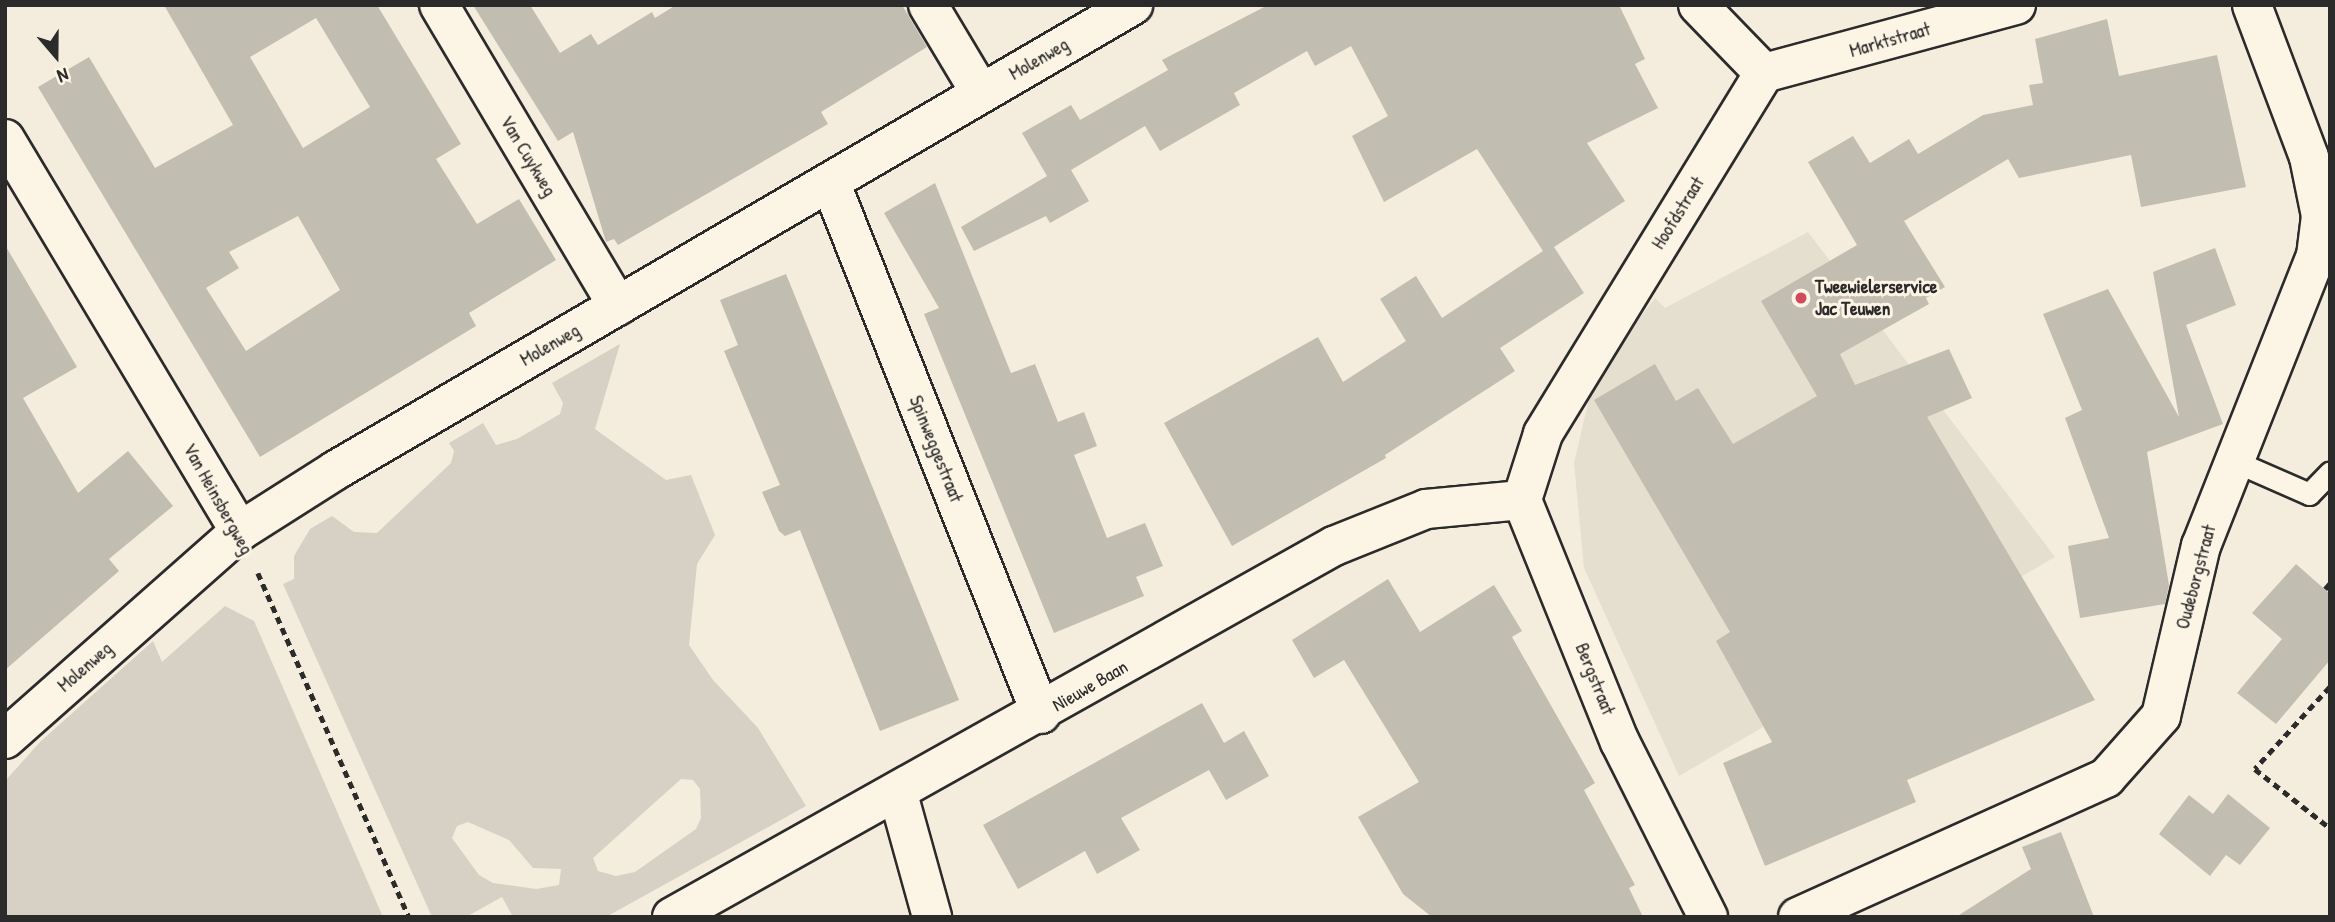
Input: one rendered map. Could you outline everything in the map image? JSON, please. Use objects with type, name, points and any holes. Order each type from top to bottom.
[{"type":"street","name":"Van Cuykweg","points":[[439,5],[618,306]]},
{"type":"street","points":[[928,5],[980,92]]},
{"type":"street","name":"Molenweg","points":[[5,739],[240,531],[618,306],[831,184],[980,92],[1133,5]]},
{"type":"street","points":[[1698,5],[1765,73]]},
{"type":"street","name":"Marktstraat","points":[[1765,73],[2016,5]]},
{"type":"street","name":"Oudeborgstraat","points":[[1798,917],[2106,778],[2161,716],[2201,546],[2316,256],[2321,216],[2309,157],[2252,5]]},
{"type":"street","name":"Hoofdstraat","points":[[1522,500],[1543,433],[1765,73]]},
{"type":"street","name":"Van Heinsbergweg","points":[[5,139],[240,531]]},
{"type":"street","name":"Spinweggestraat","points":[[831,184],[1041,713]]},
{"type":"street","name":"Nieuwe Baan","points":[[672,917],[898,794],[1334,546],[1426,509],[1522,500]]},
{"type":"street","name":"Bergstraat","points":[[1522,500],[1620,742],[1708,917]]},
{"type":"street","points":[[898,794],[932,917]]},
{"type":"lane","points":[[2234,461],[2309,494],[2330,472]]},
{"type":"path","name":"Van Heinsbergweg","points":[[240,531],[408,917]]},
{"type":"path","points":[[2325,590],[2330,583]]},
{"type":"path","points":[[2330,687],[2255,769],[2330,828]]},
{"type":"shaded area","points":[[1808,232],[2055,557],[1679,776],[1584,568],[1574,463],[1594,378],[1655,298],[1665,308]]},
{"type":"shaded area","points":[[620,344],[595,429],[666,480],[691,475],[715,535],[697,564],[689,645],[713,680],[758,728],[806,806],[606,917],[513,917],[502,897],[466,917],[432,917],[283,584],[294,579],[294,556],[310,529],[332,516],[354,532],[377,533],[451,463],[454,451],[449,443],[483,423],[496,445],[517,439],[560,414],[563,403],[552,383]],"holes":[[[681,779],[693,780],[700,789],[701,818],[696,829],[635,872],[616,876],[598,871],[593,858]],[[468,822],[509,840],[533,868],[561,869],[559,885],[536,889],[493,883],[479,875],[452,838],[457,826]]]},
{"type":"shaded area","points":[[225,606],[254,621],[383,917],[5,917],[5,781],[41,741],[153,641],[162,662]]},
{"type":"building","points":[[164,5],[377,5],[461,144],[436,159],[477,224],[519,199],[556,260],[469,313],[476,326],[260,457],[38,87],[89,57],[155,168],[233,125]],"holes":[[[316,18],[370,107],[303,148],[250,57]],[[298,216],[340,290],[246,351],[206,288],[239,268],[229,252]]]},
{"type":"building","points":[[473,5],[530,5],[560,53],[591,34],[598,45],[652,12],[655,18],[676,5],[902,5],[927,47],[821,112],[828,124],[618,245],[614,239],[606,242],[573,132],[558,141]]},
{"type":"building","points":[[1268,5],[1619,5],[1645,59],[1635,64],[1658,108],[1587,143],[1625,201],[1554,247],[1584,293],[1500,348],[1515,371],[1385,455],[1386,458],[1232,546],[1164,423],[1318,337],[1343,382],[1406,341],[1380,299],[1416,276],[1442,318],[1543,251],[1477,149],[1384,202],[1352,136],[1388,116],[1351,46],[1315,66],[1307,51],[1234,93],[1240,105],[1160,151],[1145,126],[1071,170],[1089,201],[1050,223],[1046,216],[974,251],[961,227],[1047,176],[1022,133],[1071,105],[1080,120],[1168,70],[1162,60]]},
{"type":"building","points":[[2107,19],[2119,76],[2217,55],[2246,187],[2141,207],[2131,155],[2019,178],[2008,159],[1904,221],[1945,287],[1926,298],[1929,304],[1840,354],[1855,385],[1949,349],[1972,398],[1927,417],[2095,700],[1907,780],[1916,802],[1765,866],[1723,763],[1772,742],[1716,641],[1730,632],[1594,400],[1655,364],[1676,401],[1698,388],[1733,444],[1817,396],[1761,301],[1857,245],[1808,162],[1853,136],[1870,163],[1909,139],[1918,154],[1983,115],[2033,105],[2029,85],[2043,83],[2035,39]]},
{"type":"building","points":[[935,183],[1011,373],[1035,364],[1058,422],[1084,412],[1097,446],[1074,455],[1107,538],[1145,523],[1163,566],[1136,577],[1144,596],[1054,633],[924,314],[939,308],[884,213]]},
{"type":"building","points":[[5,245],[77,367],[23,398],[78,493],[128,451],[173,506],[109,559],[119,571],[5,670]]},
{"type":"building","points":[[2215,248],[2236,305],[2186,325],[2223,424],[2147,452],[2169,585],[2165,604],[2080,618],[2068,546],[2109,538],[2065,418],[2082,410],[2043,314],[2108,289],[2179,417],[2153,272]]},
{"type":"building","points":[[786,274],[959,700],[880,731],[800,530],[785,536],[779,531],[762,492],[780,485],[724,351],[738,345],[720,300]]},
{"type":"building","points":[[2296,564],[2330,594],[2330,660],[2276,724],[2237,693],[2282,639],[2252,613]]},
{"type":"building","points":[[1388,579],[1420,632],[1494,585],[1522,631],[1512,637],[1595,783],[1584,790],[1635,885],[1629,888],[1643,917],[1432,917],[1403,894],[1358,817],[1419,782],[1344,660],[1314,678],[1292,640]]},
{"type":"building","points":[[1202,703],[1224,743],[1244,731],[1269,776],[1226,800],[1209,770],[1121,818],[1140,850],[1097,874],[1085,851],[1018,889],[983,825]]},
{"type":"building","points":[[2228,794],[2270,828],[2240,865],[2226,855],[2210,876],[2159,834],[2189,795],[2213,814]]},
{"type":"building","points":[[2061,832],[2094,917],[1956,917],[2031,869],[2022,847]]},
{"type":"place","name":"Tweewielerservice Jac Teuwen","points":[[1801,298]]}]
